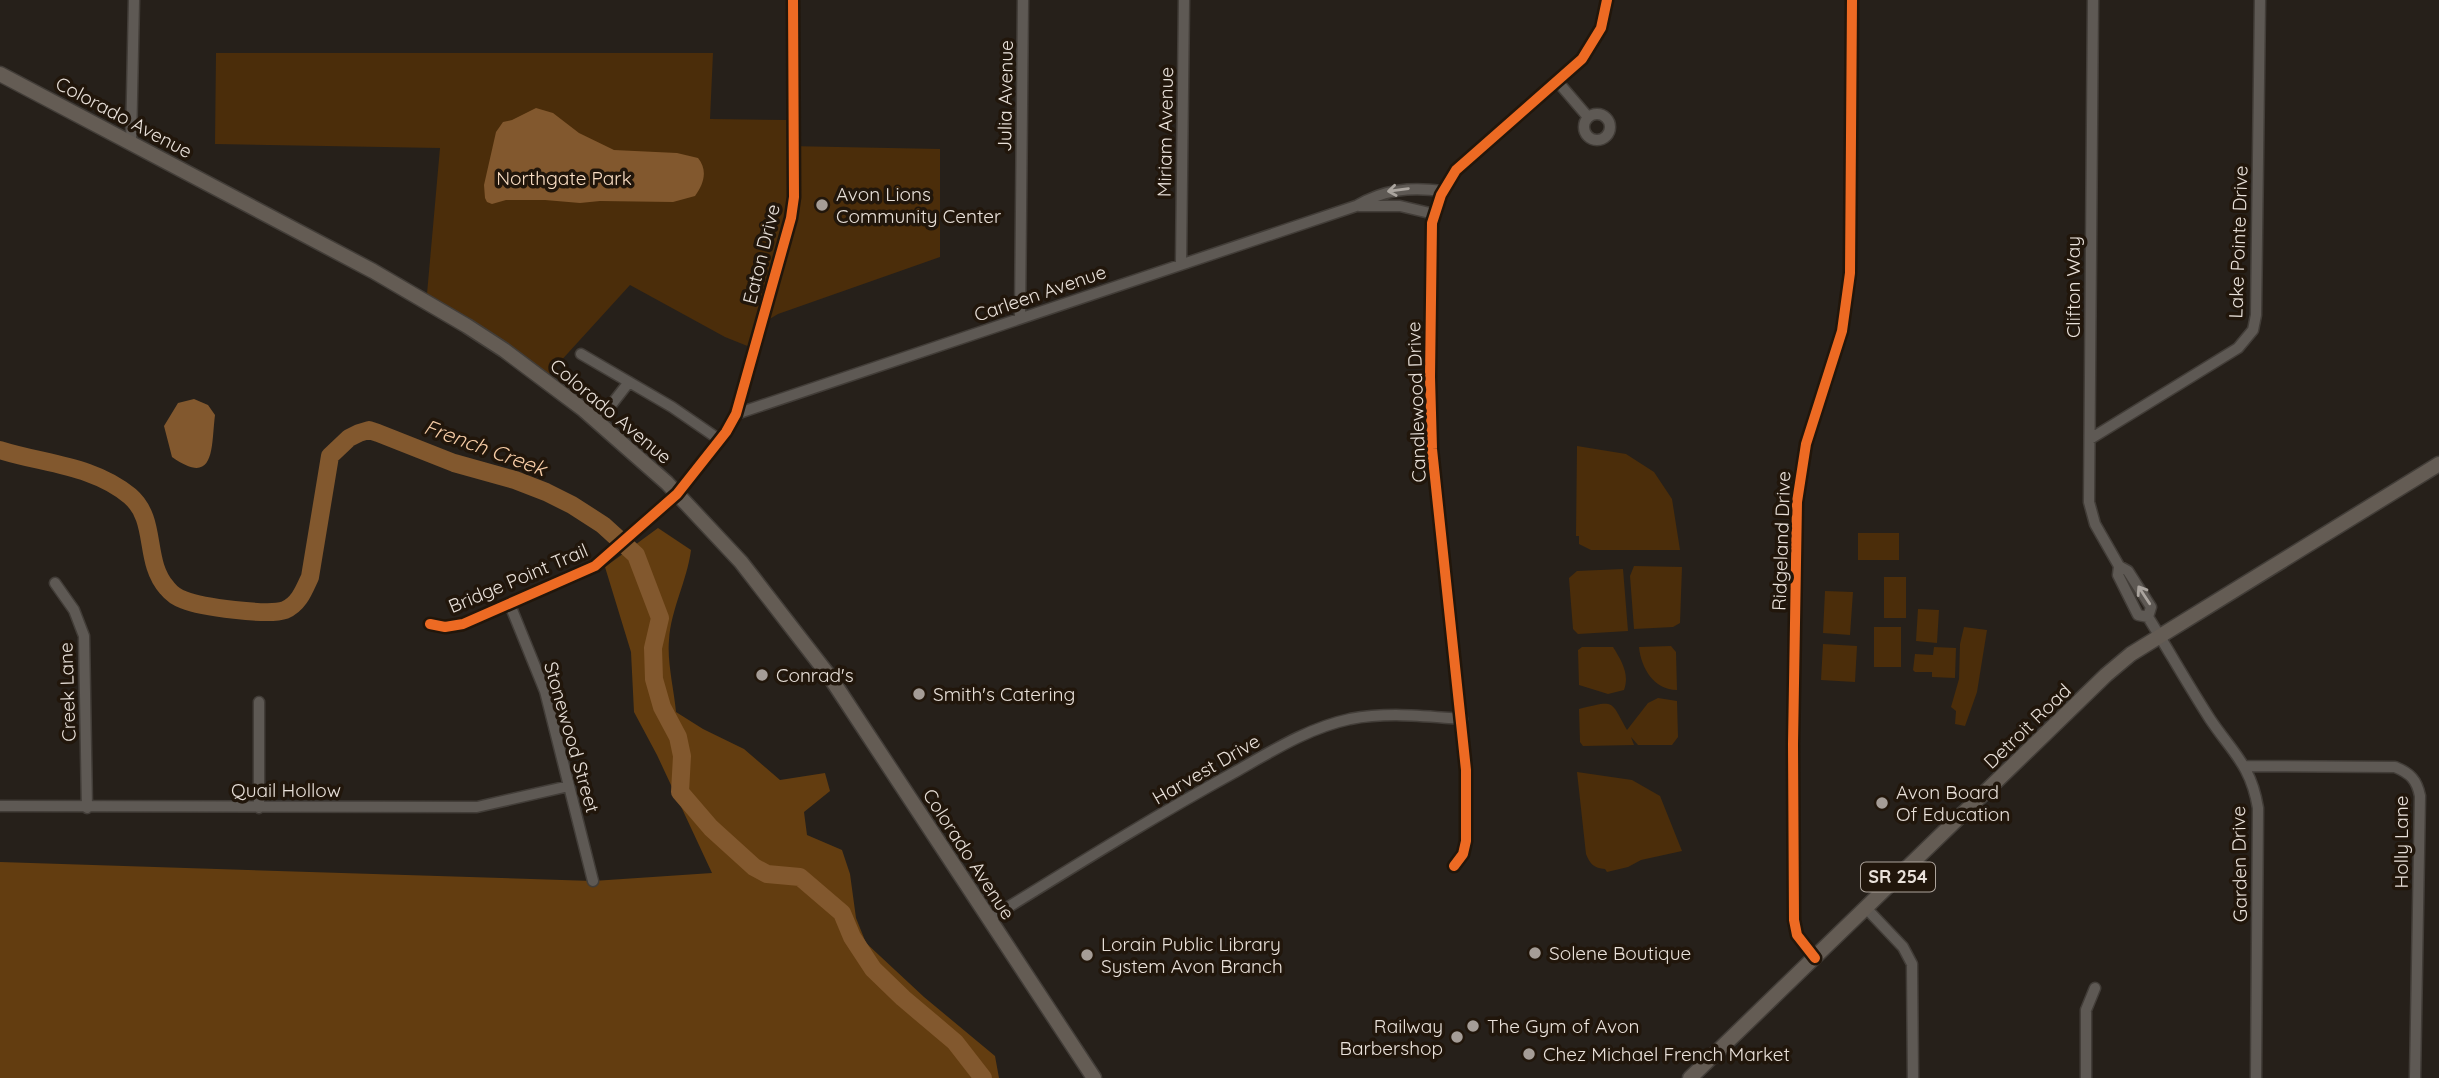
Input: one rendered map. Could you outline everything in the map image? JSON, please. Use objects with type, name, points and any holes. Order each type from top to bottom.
[{"type":"main road","name":"Colorado Avenue","points":[[0,74],[437,307],[504,350],[598,422],[677,494],[741,562],[812,652],[1094,1078]]},
{"type":"main road","name":"Detroit Road","points":[[1690,1078],[2106,675],[2137,649],[2439,464]]},
{"type":"street","points":[[131,144],[134,0]]},
{"type":"street","name":"Eaton Drive","points":[[677,494],[720,440],[736,414],[791,218],[793,0]]},
{"type":"street","name":"Julia Avenue","points":[[1020,318],[1023,0]]},
{"type":"street","name":"Miriam Avenue","points":[[1181,264],[1184,0]]},
{"type":"street","name":"Candlewood Drive","points":[[1454,866],[1463,854],[1467,829],[1466,759],[1432,440],[1430,337],[1434,214],[1443,191],[1463,163],[1582,59],[1601,28],[1607,0]]},
{"type":"street","name":"Ridgeland Drive","points":[[1815,958],[1797,935],[1794,920],[1793,744],[1797,502],[1805,444],[1834,360],[1847,302],[1850,273],[1852,0]]},
{"type":"street","name":"Clifton Way","points":[[2093,0],[2091,513],[2119,566],[2118,575],[2138,615],[2148,617],[2159,635]]},
{"type":"street","name":"Lake Pointe Drive","points":[[2090,439],[2238,348],[2253,330],[2256,315],[2260,0]]},
{"type":"street","points":[[1558,82],[1588,117]]},
{"type":"street","name":"Carleen Avenue","points":[[736,414],[1356,206],[1377,194],[1414,188],[1443,191]]},
{"type":"street","name":"Carleen Avenue","points":[[1356,206],[1400,206],[1434,214]]},
{"type":"street","points":[[581,354],[686,416],[720,440]]},
{"type":"street","points":[[598,422],[629,382]]},
{"type":"street","name":"Bridge Point Trail","points":[[430,624],[445,627],[457,625],[510,605],[583,572],[612,553],[677,494]]},
{"type":"street","name":"Creek Lane","points":[[55,583],[74,610],[85,636],[86,808]]},
{"type":"street","name":"Stonewood Street","points":[[510,605],[543,685],[593,881]]},
{"type":"street","name":"Garden Drive","points":[[2159,635],[2212,722],[2245,766],[2255,790],[2258,808],[2256,1078]]},
{"type":"street","points":[[259,702],[259,808]]},
{"type":"street","name":"Harvest Drive","points":[[989,919],[1183,800],[1313,730],[1370,716],[1462,719]]},
{"type":"street","name":"Holly Lane","points":[[2245,766],[2389,767],[2401,770],[2415,780],[2420,796],[2415,1078]]},
{"type":"street","name":"Quail Hollow","points":[[0,806],[477,807],[569,786]]},
{"type":"street","points":[[1866,908],[1903,947],[1912,964],[1913,1078]]},
{"type":"street","points":[[2086,1078],[2086,1010],[2095,988]]},
{"type":"green space","name":"Northgate Park","points":[[216,53],[713,53],[710,119],[788,120],[788,146],[940,149],[940,257],[778,314],[756,327],[750,347],[725,337],[630,285],[548,375],[427,294],[440,148],[215,144]]},
{"type":"green space","points":[[1577,446],[1626,454],[1654,472],[1672,499],[1680,550],[1591,550],[1579,544],[1579,536],[1576,536]]},
{"type":"green space","points":[[1858,533],[1899,533],[1899,560],[1858,560]]},
{"type":"green space","points":[[1634,566],[1682,567],[1680,623],[1673,627],[1634,629],[1630,576]]},
{"type":"green space","points":[[1623,569],[1628,631],[1578,634],[1573,629],[1569,578],[1577,571]]},
{"type":"green space","points":[[1884,577],[1906,577],[1906,618],[1884,618]]},
{"type":"green space","points":[[1825,591],[1853,592],[1850,635],[1823,633]]},
{"type":"green space","points":[[1918,609],[1939,610],[1937,643],[1916,641]]},
{"type":"green space","points":[[1874,627],[1901,627],[1901,667],[1874,667]]},
{"type":"green space","points":[[1964,627],[1987,630],[1977,692],[1965,726],[1955,724],[1956,711],[1951,707],[1959,679],[1960,644]]},
{"type":"green space","points":[[1823,644],[1857,646],[1855,682],[1821,680]]},
{"type":"green space","points":[[1671,646],[1676,652],[1677,690],[1655,682],[1646,670],[1639,647]]},
{"type":"green space","points":[[1582,647],[1613,647],[1625,673],[1624,690],[1608,694],[1579,685],[1578,650]]},
{"type":"green space","points":[[1934,647],[1956,648],[1955,678],[1932,677],[1932,672],[1913,670],[1915,654],[1933,655]]},
{"type":"green space","points":[[1658,698],[1677,701],[1678,737],[1672,745],[1638,745],[1631,737],[1634,745],[1583,746],[1580,742],[1579,709],[1600,704],[1610,705],[1618,713],[1627,730],[1648,703]]},
{"type":"green space","points":[[1577,772],[1632,780],[1660,796],[1682,851],[1641,860],[1628,867],[1607,872],[1593,865],[1586,854]]},
{"type":"shaded area","points":[[536,108],[553,113],[579,133],[614,150],[677,153],[698,158],[704,172],[701,187],[695,196],[673,202],[487,202],[484,185],[496,132],[503,122]]},
{"type":"shaded area","points":[[194,399],[208,405],[215,415],[209,459],[204,466],[197,468],[172,457],[164,426],[178,403]]},
{"type":"shaded area","points":[[658,528],[691,550],[669,640],[676,712],[744,749],[780,780],[825,773],[830,791],[804,812],[807,835],[842,850],[850,874],[856,918],[866,943],[924,997],[995,1056],[999,1078],[0,1078],[0,862],[593,881],[712,873],[634,712],[631,652],[605,567]]},
{"type":"waterway","name":"French Creek","points":[[0,450],[68,467],[116,486],[139,506],[148,529],[155,566],[169,590],[179,598],[193,603],[234,610],[276,612],[285,610],[300,596],[310,577],[330,456],[349,438],[359,433],[369,430],[378,433],[454,463],[515,480],[572,505],[603,525],[636,555],[660,618],[653,648],[654,679],[662,707],[678,737],[682,756],[680,792],[711,828],[754,867],[767,874],[800,877],[842,913],[852,937],[873,969],[955,1042],[983,1078]]},
{"type":"cycle path","points":[[430,624],[445,627],[463,624],[595,566],[677,494],[726,432],[736,414],[791,218],[794,197],[793,0]]},
{"type":"cycle path","points":[[1454,866],[1463,854],[1466,841],[1466,770],[1432,449],[1432,223],[1441,195],[1456,170],[1582,59],[1601,28],[1607,0]]},
{"type":"cycle path","points":[[1815,958],[1797,935],[1794,920],[1793,744],[1797,502],[1806,444],[1842,331],[1850,273],[1852,0]]},
{"type":"place","name":"Avon Lions Community Center","points":[[822,205]]},
{"type":"place","name":"Conrad's","points":[[762,675]]},
{"type":"place","name":"Smith's Catering","points":[[919,694]]},
{"type":"place","name":"Avon Board Of Education","points":[[1882,803]]},
{"type":"place","name":"Solene Boutique","points":[[1535,953]]},
{"type":"place","name":"Lorain Public Library System Avon Branch","points":[[1087,955]]},
{"type":"place","name":"The Gym of Avon","points":[[1473,1026]]},
{"type":"place","name":"Railway Barbershop","points":[[1457,1037]]},
{"type":"place","name":"Chez Michael French Market","points":[[1529,1054]]}]
